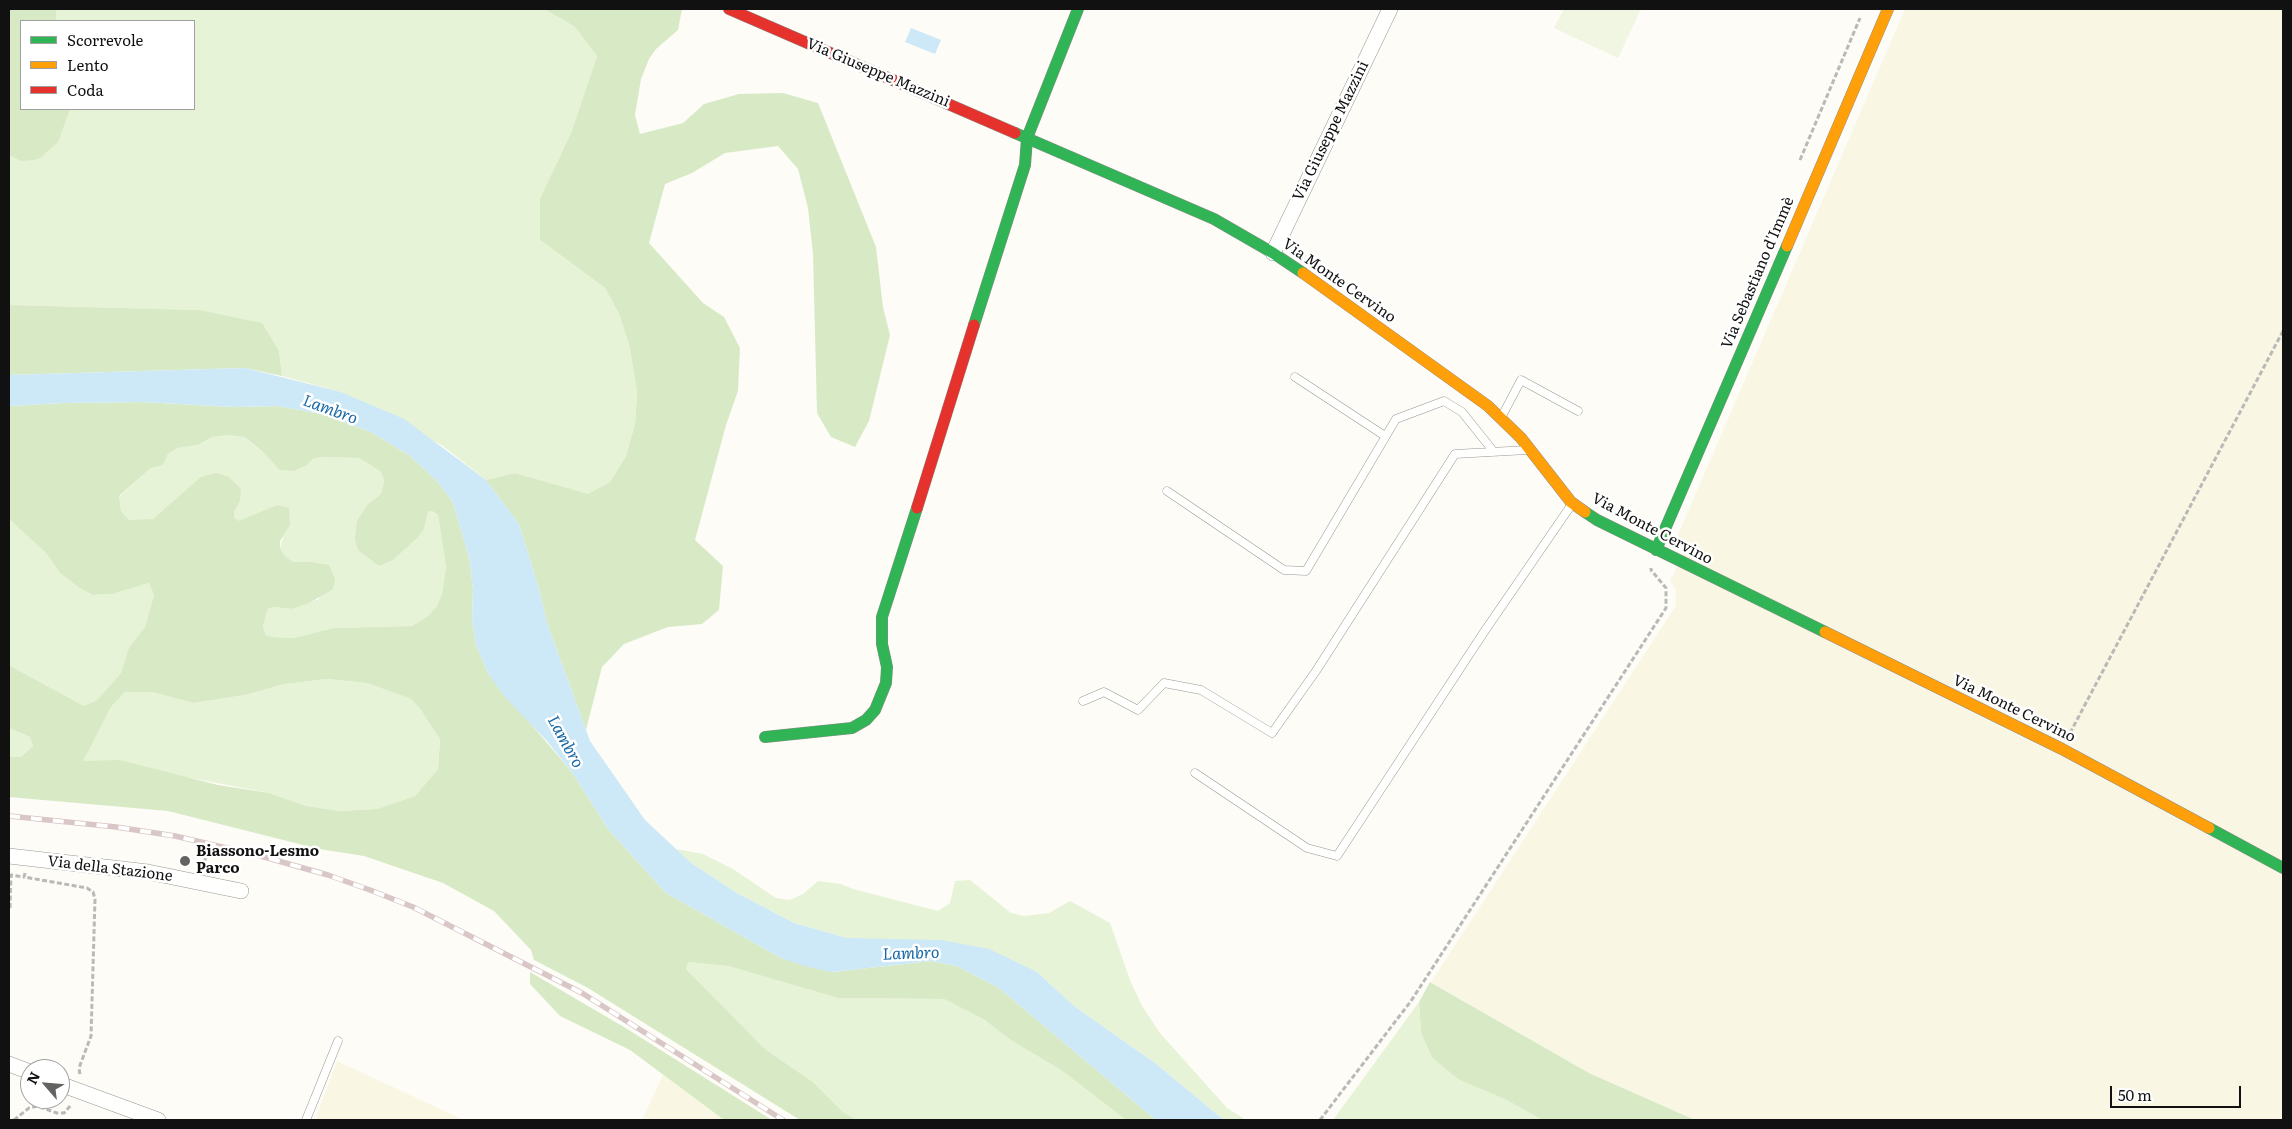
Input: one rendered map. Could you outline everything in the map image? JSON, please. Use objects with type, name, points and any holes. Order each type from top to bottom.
[{"type":"street","name":"Via Giuseppe Mazzini","points":[[729,9],[1027,138]]},
{"type":"street","points":[[765,736],[852,728],[866,720],[875,710],[886,683],[887,667],[882,644],[882,617],[1025,165],[1027,138],[1078,9]]},
{"type":"street","name":"Via Giuseppe Mazzini","points":[[1273,253],[1390,9]]},
{"type":"street","name":"Via Sebastiano d'Immè","points":[[1656,550],[1888,9]]},
{"type":"street","name":"Via Monte Cervino","points":[[1027,138],[1214,219],[1273,253],[1324,288],[1501,418],[1531,450],[1573,503],[1597,520],[2062,749],[2283,868]]},
{"type":"street","name":"Via della Stazione","points":[[9,856],[148,872],[241,891]]},
{"type":"street","points":[[70,1088],[158,1120]]},
{"type":"lane","points":[[1295,377],[1385,436]]},
{"type":"lane","points":[[1501,418],[1521,380],[1578,411]]},
{"type":"lane","points":[[1167,491],[1284,570],[1306,571],[1396,419],[1444,401],[1462,412],[1494,452]]},
{"type":"lane","points":[[1083,701],[1104,692],[1138,710],[1164,683],[1201,690],[1272,733],[1316,671],[1455,454],[1531,450]]},
{"type":"lane","points":[[1195,773],[1307,848],[1337,856],[1484,632],[1573,503]]},
{"type":"lane","points":[[306,1120],[338,1041]]},
{"type":"path","points":[[2062,749],[2283,331]]},
{"type":"path","points":[[1320,1120],[1411,1001],[1666,608],[1666,588],[1651,570],[1656,550]]},
{"type":"path","points":[[24,877],[27,858]]},
{"type":"path","points":[[10,908],[11,875],[87,888],[93,892],[95,899],[91,1036],[78,1068],[81,1078],[77,1091],[70,1107],[64,1113],[58,1113],[37,1106],[29,1108],[14,1120]]},
{"type":"shaded area","points":[[1905,9],[2283,9],[2283,1120],[1695,1120],[1589,1073],[1431,982],[1675,607],[1676,590],[1670,581],[1685,550],[1674,544]]},
{"type":"shaded area","points":[[337,1061],[464,1120],[315,1120]]},
{"type":"shaded area","points":[[663,1075],[724,1120],[642,1120]]},
{"type":"green space","points":[[9,9],[56,9],[56,20],[20,20],[20,110],[70,110],[58,142],[40,158],[21,161],[9,155]]},
{"type":"green space","points":[[56,9],[544,9],[575,27],[597,56],[571,133],[558,161],[540,240],[605,288],[619,314],[630,348],[637,393],[635,424],[626,456],[610,482],[588,495],[515,473],[486,480],[443,446],[341,392],[282,376],[279,351],[199,310],[9,305],[9,155],[67,114],[69,110],[195,110],[195,20],[56,20]]},
{"type":"green space","points":[[544,9],[682,9],[678,30],[656,49],[649,59],[641,79],[635,115],[640,134],[683,123],[704,104],[739,94],[783,93],[818,103],[876,247],[883,307],[890,335],[869,421],[855,447],[831,437],[817,413],[813,254],[808,208],[798,169],[778,146],[725,153],[692,173],[665,184],[649,243],[703,303],[724,317],[740,348],[738,391],[726,425],[695,540],[723,566],[719,610],[702,624],[668,627],[624,644],[602,667],[586,730],[547,623],[539,589],[519,524],[486,480],[515,473],[588,494],[610,482],[626,456],[635,424],[637,393],[630,348],[619,314],[605,288],[540,240],[540,199],[571,133],[597,56],[575,27]]},
{"type":"green space","points":[[1564,9],[1641,9],[1618,58],[1554,28]]},
{"type":"green space","points":[[9,305],[199,310],[262,323],[279,351],[282,376],[245,368],[9,375]]},
{"type":"green space","points":[[142,402],[234,407],[277,406],[322,414],[371,432],[409,455],[436,480],[453,502],[470,561],[473,590],[472,620],[476,645],[489,675],[572,772],[608,829],[666,893],[781,958],[832,972],[931,961],[957,966],[999,988],[1156,1120],[1126,1120],[1061,1070],[1012,1041],[983,1019],[944,999],[838,998],[728,966],[688,962],[686,969],[765,1049],[813,1082],[843,1112],[857,1120],[800,1120],[588,988],[534,960],[531,950],[494,911],[443,883],[364,856],[319,849],[168,811],[9,797],[9,757],[21,757],[33,746],[30,737],[9,728],[9,665],[84,706],[97,700],[121,673],[129,647],[145,627],[154,595],[149,583],[113,594],[93,595],[60,573],[46,553],[9,519],[9,406]],"holes":[[[228,435],[244,437],[261,450],[280,470],[294,471],[307,465],[313,459],[322,457],[359,458],[381,472],[384,481],[381,494],[368,504],[357,521],[355,539],[358,550],[379,566],[393,560],[418,537],[424,529],[428,512],[432,511],[438,515],[446,567],[442,594],[437,606],[428,616],[412,626],[333,628],[294,638],[272,637],[266,635],[263,626],[268,609],[273,607],[292,609],[309,603],[332,590],[335,579],[329,565],[312,562],[294,562],[285,556],[280,548],[280,541],[290,525],[289,508],[277,505],[239,521],[234,518],[234,512],[240,501],[241,489],[229,477],[216,473],[201,477],[153,519],[129,520],[121,511],[119,496],[151,468],[163,465],[168,454],[178,448],[198,445],[212,437]],[[327,679],[367,683],[411,699],[420,709],[440,739],[438,769],[415,796],[377,809],[340,811],[307,806],[269,793],[218,785],[120,760],[83,761],[111,707],[125,692],[152,692],[193,703],[245,695],[285,684]]]},
{"type":"green space","points":[[228,435],[243,437],[261,450],[281,470],[307,465],[313,459],[323,457],[359,458],[381,472],[384,481],[381,494],[368,504],[393,560],[424,529],[428,512],[432,511],[438,515],[446,567],[442,594],[437,606],[428,616],[412,626],[333,628],[294,638],[271,637],[266,635],[263,626],[268,609],[273,607],[292,609],[319,599],[321,563],[294,562],[285,556],[280,548],[284,534],[277,505],[239,522],[234,518],[234,512],[240,501],[164,510],[153,519],[143,520],[129,520],[121,511],[119,497],[151,468],[163,465],[168,454],[178,448],[198,445],[212,437]]},
{"type":"green space","points":[[9,519],[46,553],[60,573],[93,595],[113,594],[149,583],[154,595],[145,627],[129,647],[121,673],[97,700],[84,706],[9,665]]},
{"type":"green space","points":[[327,679],[367,683],[411,699],[420,709],[440,739],[438,769],[415,796],[377,809],[340,811],[307,806],[269,793],[181,776],[82,761],[111,707],[125,692],[152,692],[193,703],[245,695],[285,684]]},
{"type":"green space","points":[[9,728],[30,737],[33,746],[21,757],[9,757]]},
{"type":"green space","points":[[676,849],[703,854],[733,869],[776,898],[790,900],[803,894],[818,881],[841,884],[853,889],[938,911],[950,903],[955,881],[970,880],[1011,913],[1024,916],[1049,913],[1070,901],[1110,923],[1130,980],[1142,1006],[1160,1033],[1227,1108],[1246,1120],[1224,1120],[1155,1063],[1074,1006],[1037,972],[889,940],[847,938],[794,923],[737,893],[691,863]]},
{"type":"green space","points":[[687,962],[728,966],[838,998],[944,999],[983,1019],[1012,1041],[1061,1070],[1126,1120],[857,1120],[843,1112],[813,1082],[765,1049],[686,969]]},
{"type":"green space","points":[[530,972],[624,1027],[772,1120],[724,1120],[630,1050],[560,1016],[530,984]]},
{"type":"green space","points":[[1430,982],[1589,1073],[1695,1120],[1542,1120],[1505,1099],[1458,1079],[1432,1057],[1421,1032],[1419,1002]]},
{"type":"green space","points":[[1419,1002],[1421,1032],[1505,1099],[1542,1120],[1333,1120]]},
{"type":"water","points":[[911,28],[941,40],[935,54],[905,42]]},
{"type":"water","name":"Lambro","points":[[245,368],[341,392],[404,419],[486,480],[519,524],[539,589],[547,623],[590,741],[645,820],[691,863],[737,893],[794,923],[847,938],[941,940],[989,949],[1037,972],[1074,1006],[1155,1063],[1224,1120],[1156,1120],[999,988],[957,966],[931,961],[832,972],[808,967],[781,958],[666,893],[608,829],[572,772],[547,741],[505,697],[489,675],[476,645],[472,620],[473,590],[470,561],[453,502],[436,480],[409,455],[371,432],[322,414],[277,406],[234,407],[142,402],[9,406],[9,375]]},
{"type":"railway","points":[[9,816],[116,827],[175,836],[257,855],[328,875],[370,890],[413,907],[582,993],[783,1120]]},
{"type":"traffic: fast","points":[[974,325],[1025,165],[1027,138],[1078,9]]},
{"type":"traffic: fast","points":[[1015,133],[1214,219],[1273,253],[1303,273]]},
{"type":"traffic: fast","points":[[1656,550],[1787,246]]},
{"type":"traffic: fast","points":[[765,737],[852,728],[866,720],[875,710],[886,683],[887,667],[882,644],[882,617],[917,508]]},
{"type":"traffic: fast","points":[[1585,512],[1597,520],[1825,632]]},
{"type":"traffic: fast","points":[[2209,828],[2283,868]]},
{"type":"traffic: slow","points":[[1787,246],[1888,9]]},
{"type":"traffic: slow","points":[[1303,273],[1488,406],[1521,438],[1571,502],[1585,512]]},
{"type":"traffic: slow","points":[[1825,632],[2062,749],[2209,828]]},
{"type":"traffic: jam","points":[[729,9],[1015,133]]},
{"type":"traffic: jam","points":[[917,508],[974,325]]},
{"type":"place","name":"Biassono-Lesmo Parco","points":[[185,861]]}]
